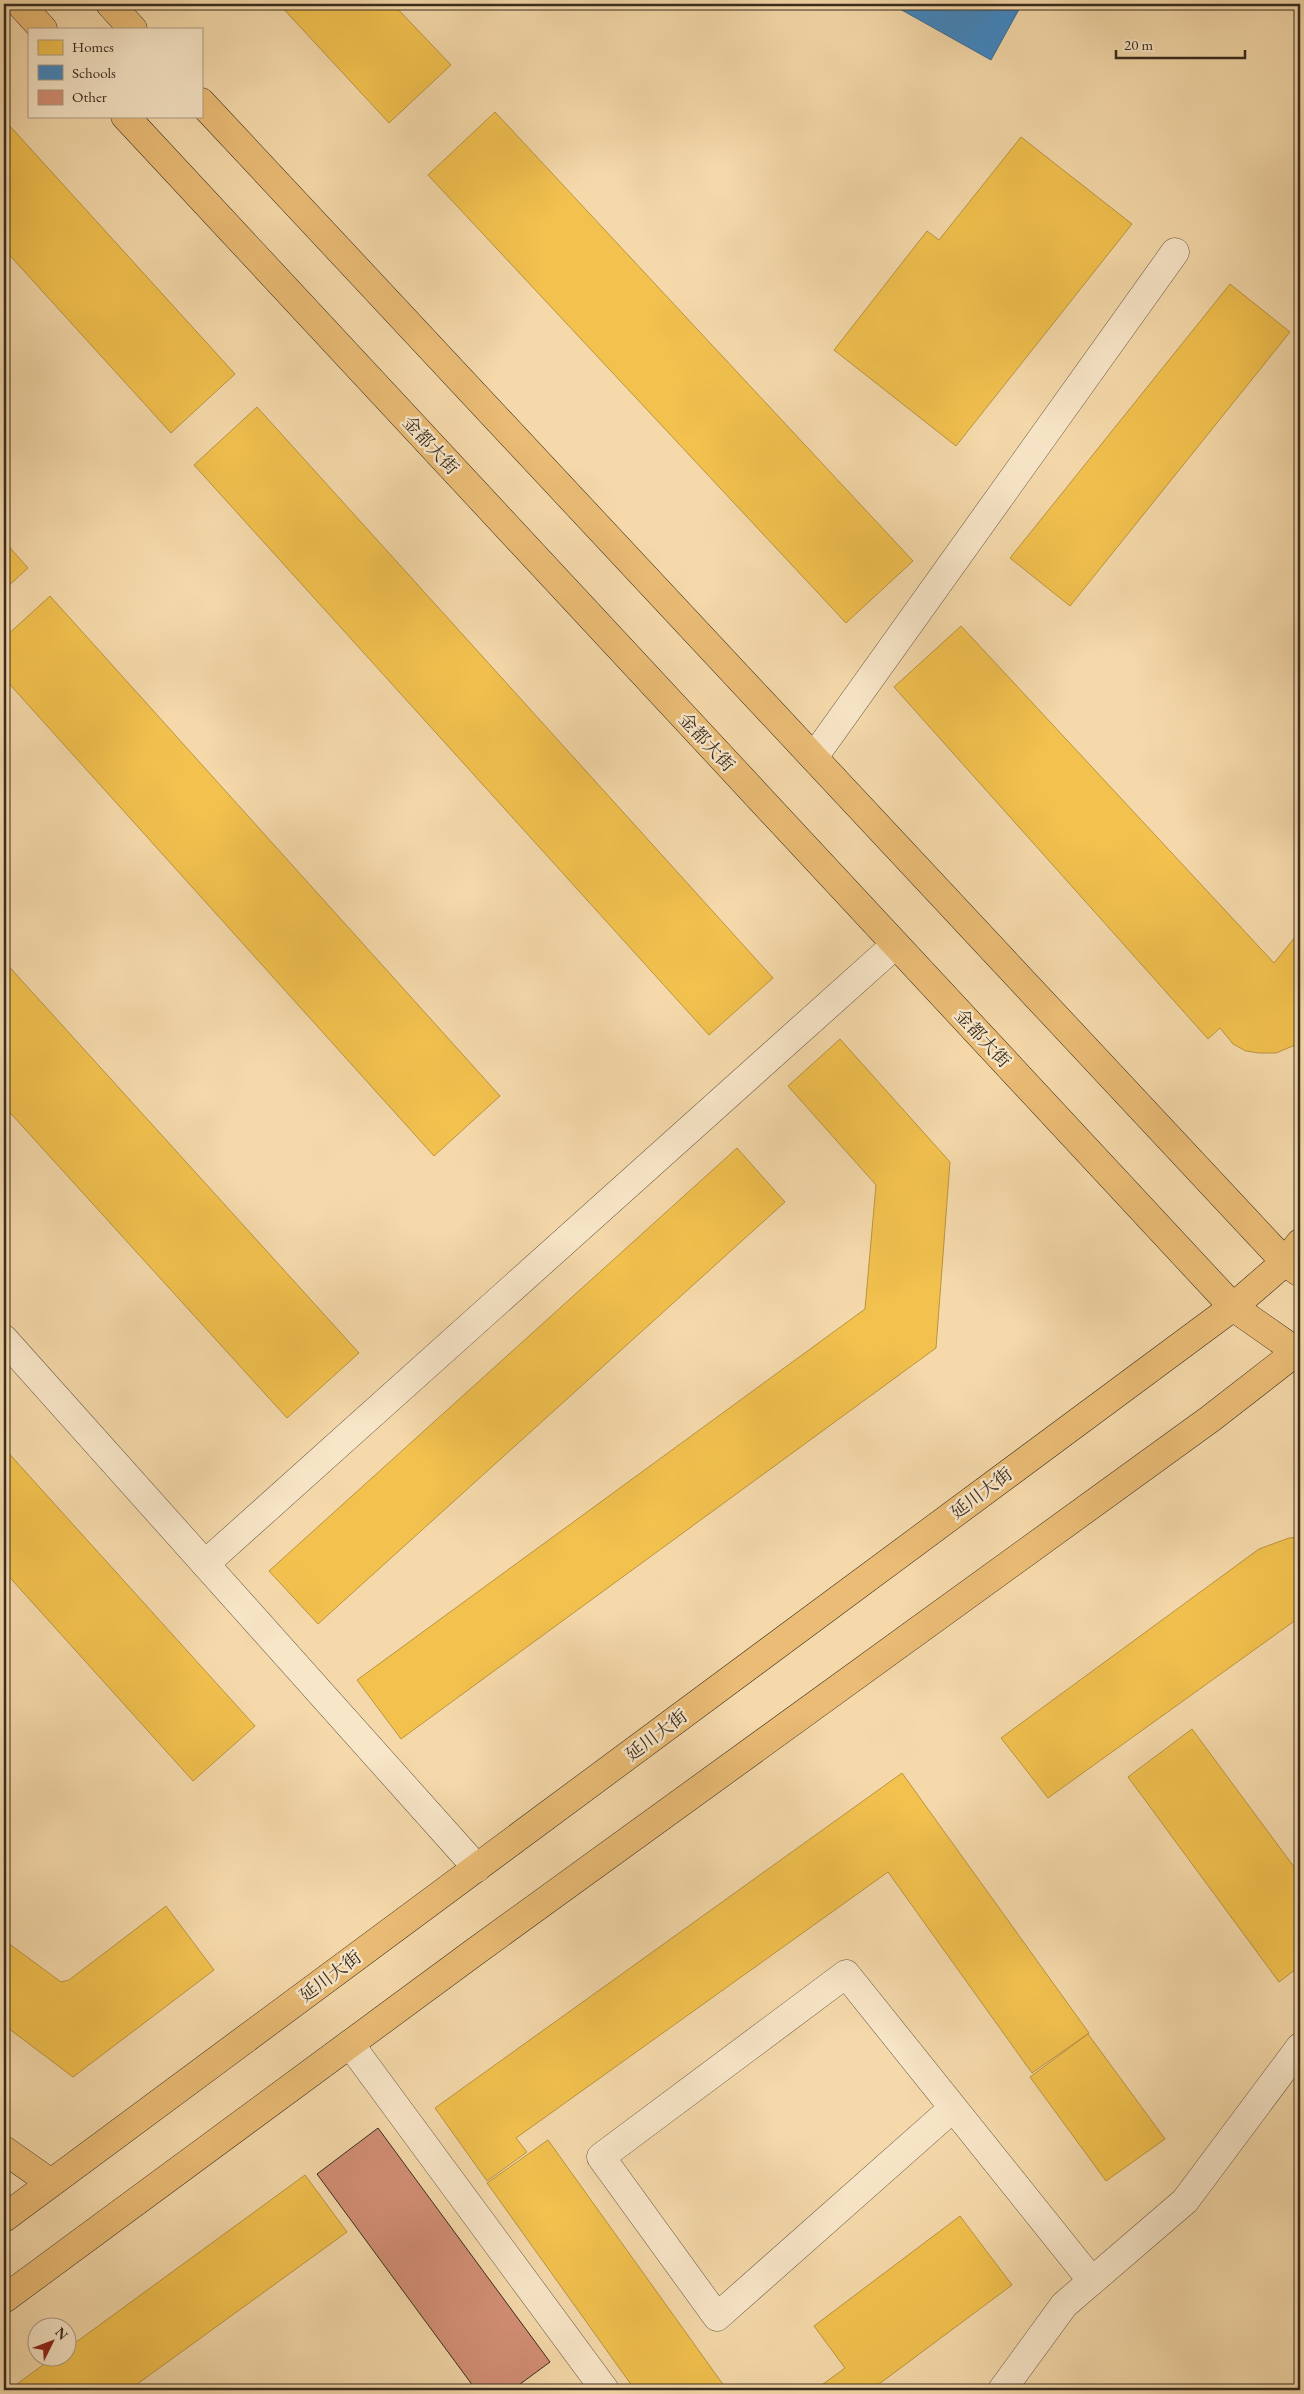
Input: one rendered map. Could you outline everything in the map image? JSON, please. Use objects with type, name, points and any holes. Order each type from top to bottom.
[{"type":"main road","points":[[20,4],[42,28]]},
{"type":"main road","points":[[110,4],[132,28]]},
{"type":"main road","points":[[202,103],[814,758],[1295,1259]]},
{"type":"main road","name":"金都大街","points":[[127,118],[1233,1307],[1299,1352]]},
{"type":"main road","name":"延川大街","points":[[4,2218],[1233,1307],[1295,1259]]},
{"type":"main road","points":[[4,2299],[350,2044],[1202,1425],[1299,1352]]},
{"type":"main road","points":[[4,2150],[50,2183]]},
{"type":"street","points":[[814,758],[1175,252]]},
{"type":"street","points":[[205,1564],[896,945]]},
{"type":"street","points":[[4,1339],[477,1868]]},
{"type":"street","points":[[953,2108],[717,2317],[601,2157],[846,1974],[1092,2281]]},
{"type":"street","points":[[350,2044],[605,2390]]},
{"type":"street","points":[[1002,2390],[1064,2305],[1185,2201],[1300,2047]]},
{"type":"building: Homes","points":[[279,4],[393,4],[451,65],[389,123]]},
{"type":"building: Homes","points":[[495,112],[913,561],[846,623],[428,175]]},
{"type":"building: Homes","points":[[9,125],[235,374],[171,433],[4,249],[4,130]]},
{"type":"building: Homes","points":[[1021,137],[1132,224],[956,446],[834,350],[927,231],[939,240]]},
{"type":"building: Homes","points":[[1230,284],[1290,332],[1070,606],[1010,558]]},
{"type":"building: Homes","points":[[257,407],[773,978],[709,1035],[194,465]]},
{"type":"building: Homes","points":[[4,541],[28,568],[4,590]]},
{"type":"building: Homes","points":[[50,596],[500,1096],[434,1156],[4,678],[4,638]]},
{"type":"building: Homes","points":[[961,626],[1274,963],[1300,931],[1300,1043],[1276,1053],[1259,1053],[1246,1051],[1233,1044],[1220,1028],[1208,1039],[894,687]]},
{"type":"building: Homes","points":[[4,961],[359,1353],[287,1418],[4,1106]]},
{"type":"building: Homes","points":[[840,1039],[950,1162],[936,1348],[401,1739],[357,1680],[865,1309],[876,1185],[788,1086]]},
{"type":"building: Homes","points":[[737,1148],[785,1202],[318,1624],[269,1571]]},
{"type":"building: Homes","points":[[4,1448],[255,1726],[193,1781],[4,1571]]},
{"type":"building: Homes","points":[[1300,1537],[1300,1617],[1048,1798],[1001,1738],[1259,1549],[1289,1538]]},
{"type":"building: Homes","points":[[1192,1729],[1300,1875],[1300,1966],[1279,1982],[1128,1777]]},
{"type":"building: Homes","points":[[902,1773],[1089,2033],[1032,2073],[888,1872],[516,2138],[527,2152],[487,2181],[435,2108]]},
{"type":"building: Homes","points":[[166,1906],[214,1970],[73,2077],[4,2025],[4,1940],[61,1982],[69,1980]]},
{"type":"building: Homes","points":[[1088,2034],[1165,2139],[1106,2181],[1030,2077]]},
{"type":"building: Homes","points":[[548,2140],[727,2390],[635,2390],[487,2183]]},
{"type":"building: Homes","points":[[305,2175],[347,2232],[129,2390],[9,2390],[41,2366],[78,2366],[78,2341]]},
{"type":"building: Homes","points":[[960,2216],[1012,2285],[871,2390],[815,2390],[845,2368],[814,2326]]},
{"type":"building: Schools","points":[[891,4],[1022,4],[991,60]]},
{"type":"building: Other","points":[[378,2128],[550,2362],[512,2390],[476,2390],[317,2174]]}]
